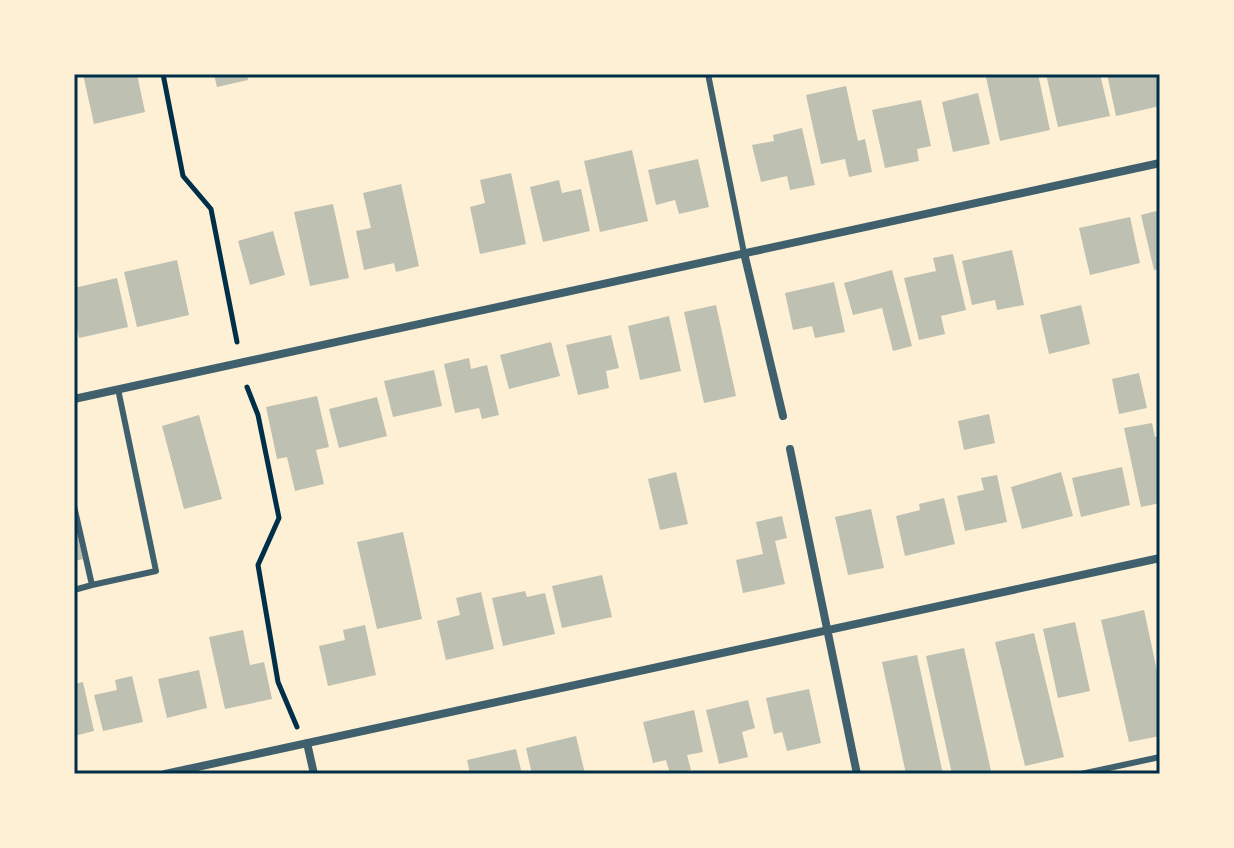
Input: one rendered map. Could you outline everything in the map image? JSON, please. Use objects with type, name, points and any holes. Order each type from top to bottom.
[{"type":"street","points":[[74,399],[1160,163]]},
{"type":"street","points":[[744,253],[783,416]]},
{"type":"street","points":[[790,449],[857,774]]},
{"type":"street","points":[[165,774],[1160,558]]},
{"type":"street","points":[[307,743],[314,774]]},
{"type":"lane","points":[[708,74],[744,253]]},
{"type":"lane","points":[[74,590],[156,571],[118,389]]},
{"type":"lane","points":[[74,506],[92,585]]},
{"type":"lane","points":[[1081,774],[1160,757]]},
{"type":"path","points":[[163,74],[183,176],[211,209],[237,342]]},
{"type":"path","points":[[247,387],[258,415],[279,518],[258,565],[278,682],[297,727]]},
{"type":"building","points":[[83,74],[137,74],[145,112],[94,124]]},
{"type":"building","points":[[214,74],[247,74],[248,80],[217,87]]},
{"type":"building","points":[[1038,74],[1050,130],[1000,141],[986,77]]},
{"type":"building","points":[[1046,74],[1100,74],[1110,116],[1058,127]]},
{"type":"building","points":[[1107,74],[1160,74],[1160,106],[1116,116]]},
{"type":"building","points":[[846,86],[858,141],[865,139],[872,172],[849,177],[845,159],[821,164],[806,95]]},
{"type":"building","points":[[978,93],[990,144],[953,152],[942,102]]},
{"type":"building","points":[[921,100],[931,146],[917,149],[919,161],[885,168],[872,110]]},
{"type":"building","points":[[802,128],[815,185],[790,190],[787,176],[761,182],[752,145],[774,141],[773,135]]},
{"type":"building","points":[[632,150],[648,221],[600,232],[584,161]]},
{"type":"building","points":[[698,159],[709,207],[679,214],[675,200],[656,205],[648,170]]},
{"type":"building","points":[[511,173],[526,244],[480,254],[470,207],[485,203],[480,180]]},
{"type":"building","points":[[559,180],[562,193],[581,189],[590,231],[543,242],[530,187]]},
{"type":"building","points":[[401,184],[419,266],[396,272],[394,263],[364,270],[356,231],[371,228],[363,193]]},
{"type":"building","points":[[333,204],[349,278],[310,286],[294,212]]},
{"type":"building","points":[[1160,210],[1160,269],[1154,270],[1141,215]]},
{"type":"building","points":[[1130,217],[1140,263],[1090,275],[1079,228]]},
{"type":"building","points":[[273,231],[285,275],[250,285],[238,241]]},
{"type":"building","points":[[1012,250],[1024,305],[997,310],[995,300],[972,305],[962,261]]},
{"type":"building","points":[[953,254],[966,310],[941,316],[945,334],[919,340],[904,278],[936,271],[933,258]]},
{"type":"building","points":[[177,260],[189,315],[137,327],[124,272]]},
{"type":"building","points":[[892,270],[912,346],[893,351],[882,308],[853,315],[844,283]]},
{"type":"building","points":[[117,278],[128,327],[79,338],[74,314],[74,288]]},
{"type":"building","points":[[834,282],[845,332],[815,338],[812,326],[793,330],[785,293]]},
{"type":"building","points":[[716,305],[736,396],[704,403],[684,312]]},
{"type":"building","points":[[1081,305],[1090,344],[1049,354],[1040,315]]},
{"type":"building","points":[[669,316],[681,371],[640,380],[628,326]]},
{"type":"building","points":[[611,335],[619,368],[606,371],[609,388],[578,395],[566,345]]},
{"type":"building","points":[[551,342],[560,376],[509,389],[500,355]]},
{"type":"building","points":[[469,358],[471,369],[487,365],[499,415],[482,419],[479,408],[455,413],[444,364]]},
{"type":"building","points":[[434,370],[442,406],[393,417],[384,381]]},
{"type":"building","points":[[1139,373],[1147,408],[1119,414],[1112,379]]},
{"type":"building","points":[[317,396],[329,447],[316,450],[324,484],[295,491],[287,457],[277,459],[266,407]]},
{"type":"building","points":[[377,397],[387,436],[339,448],[329,409]]},
{"type":"building","points":[[989,414],[995,443],[964,450],[958,421]]},
{"type":"building","points":[[199,415],[222,499],[184,509],[162,426]]},
{"type":"building","points":[[1152,423],[1155,437],[1160,436],[1160,503],[1141,507],[1124,428]]},
{"type":"building","points":[[1122,467],[1130,505],[1081,517],[1072,478]]},
{"type":"building","points":[[676,472],[688,524],[660,530],[648,479]]},
{"type":"building","points":[[1061,472],[1073,516],[1022,529],[1011,487]]},
{"type":"building","points":[[997,475],[1007,522],[965,531],[957,496],[984,490],[981,478]]},
{"type":"building","points":[[944,498],[955,544],[905,556],[896,516],[920,510],[919,504]]},
{"type":"building","points":[[871,509],[884,568],[848,575],[835,517]]},
{"type":"building","points":[[782,516],[787,538],[775,541],[785,584],[743,593],[736,560],[763,554],[756,522]]},
{"type":"building","points":[[403,532],[422,619],[377,629],[357,542]]},
{"type":"building","points":[[74,533],[77,533],[83,559],[74,561]]},
{"type":"building","points":[[602,575],[612,617],[562,628],[552,586]]},
{"type":"building","points":[[525,591],[527,597],[545,593],[555,634],[503,646],[492,598]]},
{"type":"building","points":[[481,592],[494,649],[446,660],[437,621],[460,615],[456,598]]},
{"type":"building","points":[[1144,610],[1160,685],[1160,736],[1129,742],[1101,620]]},
{"type":"building","points":[[1075,622],[1090,691],[1058,698],[1043,629]]},
{"type":"building","points":[[365,625],[376,675],[328,686],[319,646],[345,640],[343,630]]},
{"type":"building","points":[[243,630],[250,665],[264,662],[272,699],[225,709],[209,637]]},
{"type":"building","points":[[1034,633],[1064,757],[1025,766],[995,642]]},
{"type":"building","points":[[964,648],[991,771],[977,774],[952,774],[926,656]]},
{"type":"building","points":[[917,655],[943,774],[906,774],[882,662]]},
{"type":"building","points":[[199,670],[207,708],[167,718],[158,679]]},
{"type":"building","points":[[132,676],[143,722],[103,731],[94,695],[117,690],[115,680]]},
{"type":"building","points":[[83,682],[94,731],[74,736],[74,684]]},
{"type":"building","points":[[809,689],[821,743],[787,751],[782,732],[774,734],[766,698]]},
{"type":"building","points":[[748,700],[755,728],[742,732],[748,757],[719,764],[706,710]]},
{"type":"building","points":[[694,710],[703,752],[687,755],[691,770],[670,774],[666,760],[653,763],[643,722]]},
{"type":"building","points":[[576,736],[585,774],[532,774],[526,748]]},
{"type":"building","points":[[516,749],[522,774],[470,774],[467,760]]}]
